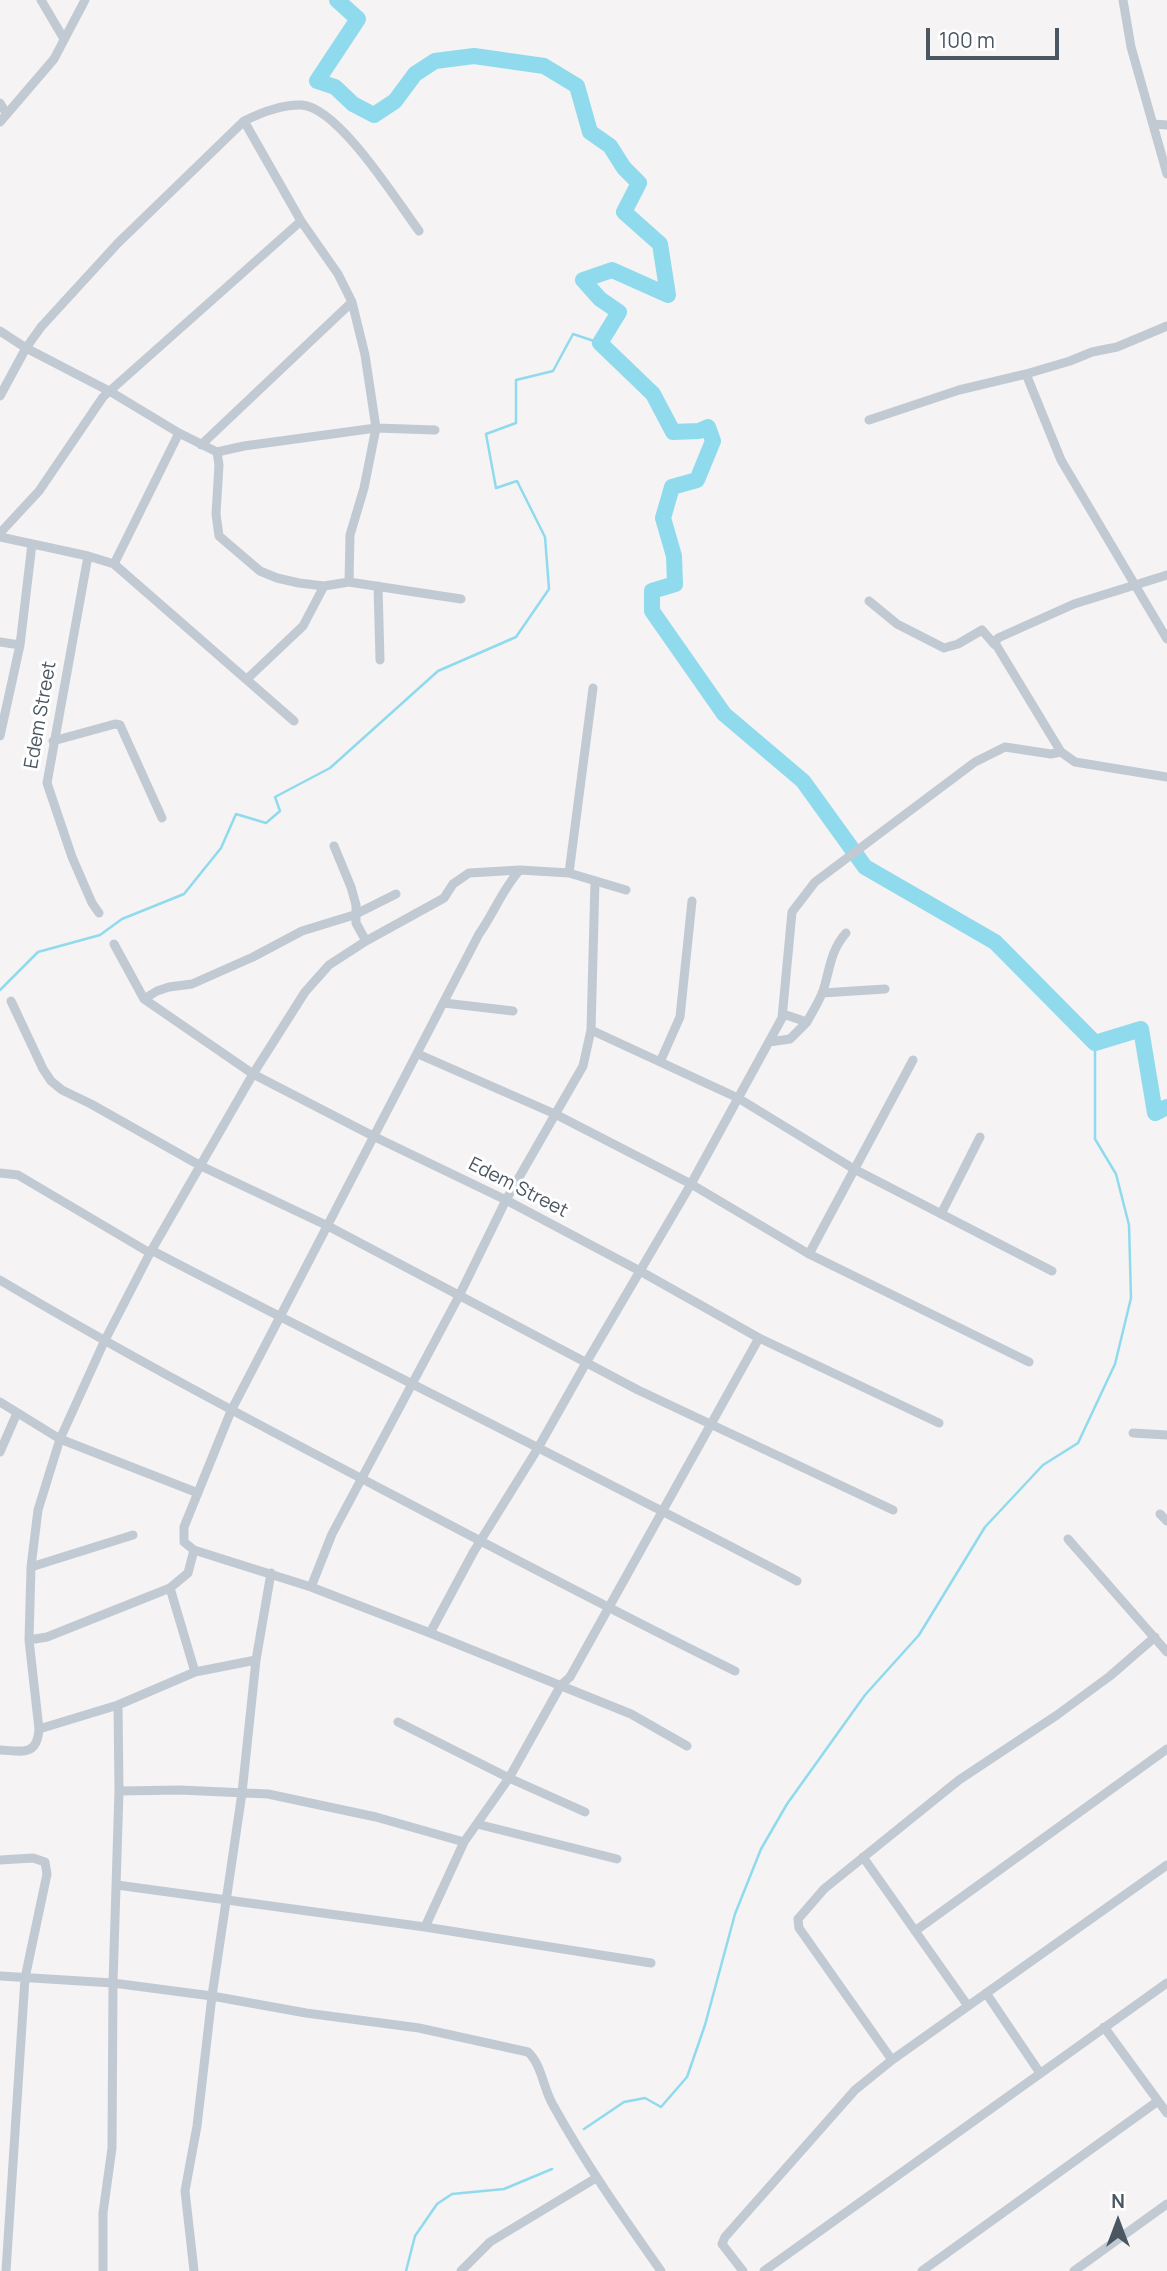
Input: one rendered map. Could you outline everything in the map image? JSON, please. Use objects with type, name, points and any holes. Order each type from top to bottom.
[{"type":"street","points":[[41,0],[64,39]]},
{"type":"street","points":[[0,122],[54,59],[85,0]]},
{"type":"street","points":[[1123,0],[1131,47],[1167,174]]},
{"type":"street","points":[[0,103],[6,113]]},
{"type":"street","points":[[0,396],[26,348],[41,327],[118,243],[244,121],[268,110],[301,105],[314,108],[330,117],[358,147],[419,231]]},
{"type":"street","points":[[244,121],[302,221],[338,274],[352,302],[365,355],[376,428],[364,488],[350,535],[349,582]]},
{"type":"street","points":[[1153,124],[1167,125]]},
{"type":"street","points":[[1159,145],[1167,138]]},
{"type":"street","points":[[294,721],[114,564],[0,535],[39,491],[97,405],[302,221]]},
{"type":"street","points":[[201,445],[352,302]]},
{"type":"street","points":[[869,420],[959,390],[1026,374],[1092,352],[1117,347],[1167,326]]},
{"type":"street","points":[[0,331],[26,348],[217,452],[376,428],[435,429]]},
{"type":"street","points":[[1026,374],[1061,460],[1167,639]]},
{"type":"street","points":[[114,564],[179,433]]},
{"type":"street","points":[[217,452],[219,465],[216,514],[219,536],[260,571],[288,580],[324,586],[349,582],[461,599]]},
{"type":"street","points":[[0,736],[20,645],[32,544]]},
{"type":"street","name":"Edem Street","points":[[88,556],[47,783],[72,857],[99,914]]},
{"type":"street","points":[[995,645],[998,638],[1064,608],[1167,575]]},
{"type":"street","points":[[247,679],[303,626],[324,586]]},
{"type":"street","points":[[378,586],[380,660]]},
{"type":"street","points":[[869,601],[897,624],[944,649],[982,630],[995,645],[1061,752],[1075,762],[1167,778]]},
{"type":"street","points":[[0,642],[20,645]]},
{"type":"street","points":[[569,873],[593,688]]},
{"type":"street","points":[[53,741],[120,724],[162,818]]},
{"type":"street","points":[[430,1633],[480,1541],[538,1448],[691,1184],[769,1042],[783,1014],[792,912],[815,882],[975,762],[1005,747],[1051,754],[1061,752]]},
{"type":"street","points":[[334,846],[351,887],[356,905],[356,923],[366,941]]},
{"type":"street","points":[[520,870],[510,880],[491,918],[479,934],[231,1412],[184,1527],[183,1537],[184,1542],[194,1550],[312,1587],[561,1685],[643,1720],[687,1746]]},
{"type":"street","points":[[0,1751],[28,1751],[38,1742],[39,1729],[29,1640],[31,1567],[38,1510],[60,1439],[104,1342],[151,1252],[253,1074],[304,992],[329,965],[366,941],[444,898],[453,884],[469,873],[520,870],[569,873],[626,890]]},
{"type":"street","points":[[312,1587],[332,1534],[459,1296],[506,1200],[583,1066],[591,1030],[595,881]]},
{"type":"street","points":[[144,999],[157,991],[200,980],[253,957],[302,931],[354,915],[396,894]]},
{"type":"street","points":[[660,1062],[680,1017],[692,901]]},
{"type":"street","points":[[769,1042],[790,1039],[807,1022],[822,993],[836,944],[846,933]]},
{"type":"street","name":"Edem Street","points":[[114,944],[144,999],[253,1074],[506,1200],[759,1338],[939,1423]]},
{"type":"street","points":[[822,993],[885,989]]},
{"type":"street","points":[[11,1001],[43,1069],[51,1081],[62,1090],[201,1166],[328,1226],[586,1363],[893,1510]]},
{"type":"street","points":[[444,1003],[513,1011]]},
{"type":"street","points":[[783,1014],[807,1022]]},
{"type":"street","points":[[591,1030],[738,1098],[854,1169],[1052,1271]]},
{"type":"street","points":[[418,1054],[555,1114],[691,1184],[810,1254],[1029,1362]]},
{"type":"street","points":[[810,1254],[914,1060]]},
{"type":"street","points":[[941,1214],[979,1137]]},
{"type":"street","points":[[0,1173],[18,1175],[151,1252],[797,1581]]},
{"type":"street","points":[[0,1280],[104,1342],[231,1412],[608,1609],[735,1671]]},
{"type":"street","points":[[425,1927],[464,1842],[509,1778],[561,1685],[570,1677],[759,1338]]},
{"type":"street","points":[[0,1402],[60,1439],[198,1493]]},
{"type":"street","points":[[0,1452],[17,1413]]},
{"type":"street","points":[[1133,1433],[1167,1435]]},
{"type":"street","points":[[31,1567],[133,1535]]},
{"type":"street","points":[[1068,1539],[1167,1651]]},
{"type":"street","points":[[29,1640],[47,1637],[170,1588],[188,1573],[194,1550]]},
{"type":"street","points":[[194,2271],[184,2191],[197,2126],[212,1996],[242,1793],[256,1660],[271,1573]]},
{"type":"street","points":[[170,1588],[195,1672]]},
{"type":"street","points":[[892,2060],[799,1928],[800,1915],[824,1889],[958,1780],[1057,1715],[1110,1676],[1155,1637]]},
{"type":"street","points":[[39,1729],[118,1705],[195,1672],[256,1660]]},
{"type":"street","points":[[103,2271],[103,2213],[112,2148],[113,1983],[119,1791],[118,1705]]},
{"type":"street","points":[[398,1722],[509,1778],[585,1812]]},
{"type":"street","points":[[915,1931],[1167,1749]]},
{"type":"street","points":[[119,1791],[180,1790],[268,1794],[376,1817],[464,1842]]},
{"type":"street","points":[[477,1824],[617,1858]]},
{"type":"street","points":[[863,1857],[968,2006]]},
{"type":"street","points":[[0,1860],[33,1858],[45,1862],[47,1874],[25,1978],[6,2271]]},
{"type":"street","points":[[743,2271],[724,2249],[722,2244],[725,2237],[855,2090],[892,2060],[1167,1865]]},
{"type":"street","points":[[117,1885],[425,1927],[651,1964]]},
{"type":"street","points":[[0,1976],[113,1983],[212,1996],[306,2013],[419,2028],[528,2052],[534,2057],[551,2102],[596,2178],[661,2271]]},
{"type":"street","points":[[764,2271],[1167,1983]]},
{"type":"street","points":[[986,1993],[1040,2073]]},
{"type":"street","points":[[1104,2027],[1167,2113]]},
{"type":"street","points":[[926,2270],[1158,2101]]},
{"type":"street","points":[[461,2271],[490,2242],[596,2178]]},
{"type":"street","points":[[1074,2271],[1167,2204]]},
{"type":"waterway","points":[[337,0],[358,19],[317,81],[335,87],[353,104],[374,115],[395,101],[415,74],[435,61],[474,56],[544,66],[577,86],[590,132],[610,146],[624,168],[639,183],[624,212],[660,244],[668,295],[612,270],[583,280],[600,299],[619,312],[600,343],[653,394],[673,432],[699,431],[708,427],[713,441],[697,480],[672,487],[663,518],[674,556],[675,584],[652,591],[652,611],[724,714],[803,781],[865,867],[995,942],[1095,1043],[1141,1029],[1155,1113],[1167,1107]]},
{"type":"waterway","points":[[0,990],[38,952],[100,935],[122,919],[184,894],[221,848],[236,814],[266,823],[280,811],[275,797],[330,768],[438,671],[516,637],[549,589],[545,537],[517,481],[496,488],[486,434],[516,423],[516,380],[553,371],[573,334],[600,343]]},
{"type":"waterway","points":[[584,2129],[624,2102],[645,2098],[661,2107],[687,2077],[705,2025],[735,1914],[761,1849],[787,1804],[865,1695],[919,1635],[985,1527],[1043,1465],[1078,1443],[1115,1364],[1131,1298],[1129,1225],[1116,1174],[1095,1139],[1095,1043]]},
{"type":"waterway","points":[[406,2271],[415,2236],[437,2204],[452,2194],[504,2189],[552,2169]]}]
